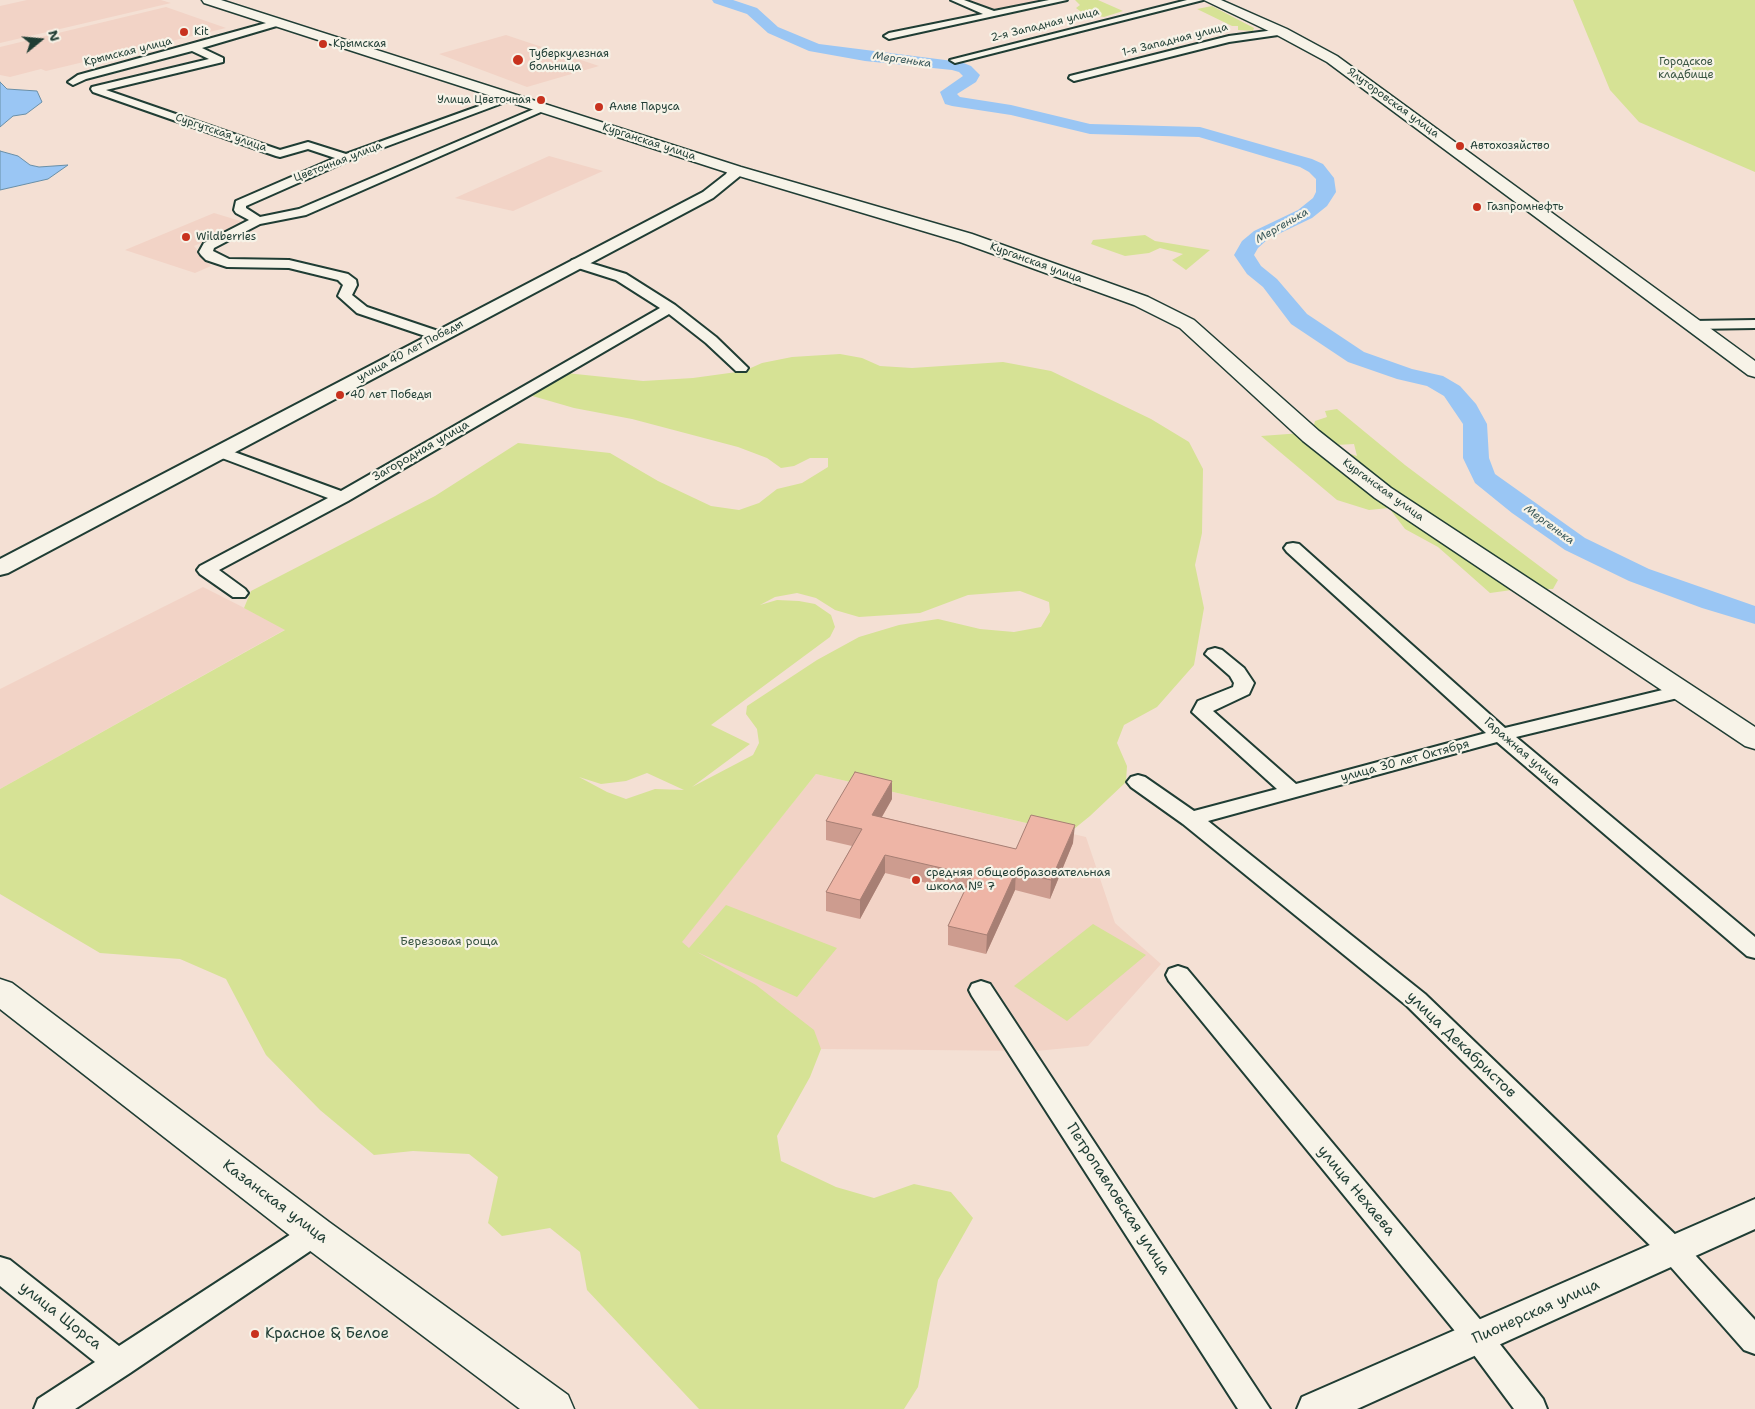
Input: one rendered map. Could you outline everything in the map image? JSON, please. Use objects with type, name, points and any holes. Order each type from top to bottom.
[{"type":"main road","name":"Курганская улица","points":[[208,0],[734,170],[975,241],[1141,300],[1187,324],[1311,436],[1384,493],[1679,692],[1755,740]]},
{"type":"main road","name":"Ялуторовская улица","points":[[1210,0],[1282,32],[1332,59],[1374,88],[1755,371]]},
{"type":"main road","name":"Казанская улица","points":[[0,991],[315,1233],[553,1409]]},
{"type":"street","points":[[956,0],[993,14]]},
{"type":"street","points":[[890,36],[1062,0]]},
{"type":"street","name":"2-я Западная улица","points":[[956,60],[1198,0]]},
{"type":"street","name":"Крымская улица","points":[[73,82],[82,77],[193,48],[276,23]]},
{"type":"street","name":"1-я Западная улица","points":[[1074,78],[1229,39],[1282,32]]},
{"type":"street","points":[[97,90],[219,60],[193,48]]},
{"type":"street","name":"Сургутская улица","points":[[73,82],[280,154],[308,145],[346,158]]},
{"type":"street","name":"Цветочная улица","points":[[256,221],[253,216],[240,210],[240,204],[346,158],[510,98]]},
{"type":"street","points":[[439,336],[362,310],[345,296],[350,285],[349,280],[343,277],[290,264],[227,262],[211,257],[206,252],[209,246],[250,226],[256,221],[302,212],[545,108]]},
{"type":"street","name":"улица 40 лет Победы","points":[[0,568],[708,195],[733,176],[734,170]]},
{"type":"street","points":[[577,264],[621,277],[670,308],[711,340],[741,368]]},
{"type":"street","name":"Загородная улица","points":[[239,593],[206,570],[342,497],[670,308]]},
{"type":"street","points":[[1694,325],[1755,324]]},
{"type":"street","points":[[220,452],[342,497]]},
{"type":"street","name":"Гаражная улица","points":[[1293,548],[1501,735],[1755,950]]},
{"type":"street","points":[[1216,654],[1237,672],[1244,683],[1242,690],[1205,705],[1202,712],[1293,792]]},
{"type":"street","name":"улица 30 лет Октября","points":[[1191,820],[1501,735],[1679,692]]},
{"type":"street","name":"улица Декабристов","points":[[1138,782],[1191,820],[1416,1000],[1673,1250],[1755,1341]]},
{"type":"street","name":"улица Нехаева","points":[[1178,975],[1478,1338],[1532,1409]]},
{"type":"street","name":"Петропавловская улица","points":[[981,990],[1255,1409]]},
{"type":"street","name":"Пионерская улица","points":[[1316,1409],[1755,1214]]},
{"type":"street","points":[[49,1409],[315,1233]]},
{"type":"street","name":"улица Щорса","points":[[0,1269],[119,1364]]},
{"type":"shaded area","points":[[27,0],[161,0],[171,3],[0,43],[0,6]]},
{"type":"shaded area","points":[[963,0],[1053,0],[995,12]]},
{"type":"shaded area","points":[[166,7],[226,28],[46,71],[41,69],[10,77],[0,75],[0,47]]},
{"type":"shaded area","name":"Туберкулезная больница","points":[[506,35],[599,66],[527,87],[439,54]]},
{"type":"shaded area","points":[[549,156],[603,171],[513,211],[455,198]]},
{"type":"shaded area","points":[[214,213],[247,223],[194,246],[211,266],[195,273],[125,250]]},
{"type":"shaded area","points":[[203,587],[286,629],[0,789],[0,689]]},
{"type":"shaded area","name":"средняя общеобразовательная школа № 7","points":[[816,774],[1086,837],[1115,923],[1161,964],[1088,1046],[1036,1051],[821,1049],[676,948]]},
{"type":"green space","points":[[1075,0],[1098,0],[1123,11],[1104,17],[1084,14],[1076,8],[1080,5]]},
{"type":"green space","name":"Городское кладбище","points":[[1573,0],[1755,0],[1755,172],[1639,122],[1610,90]]},
{"type":"green space","points":[[1212,6],[1254,28],[1253,31],[1238,30],[1238,26],[1232,26],[1197,9]]},
{"type":"green space","points":[[1145,235],[1155,241],[1210,250],[1186,270],[1172,260],[1183,254],[1160,248],[1149,253],[1125,256],[1091,244],[1093,240]]},
{"type":"green space","name":"Березовая роща","points":[[840,354],[862,358],[880,366],[912,368],[1003,362],[1051,371],[1151,419],[1189,442],[1203,469],[1202,533],[1195,565],[1204,608],[1194,665],[1157,707],[1124,725],[1117,743],[1127,766],[1126,782],[1090,816],[1069,833],[816,774],[682,942],[689,948],[726,905],[837,948],[797,997],[697,952],[756,985],[814,1030],[821,1049],[810,1077],[777,1136],[781,1161],[836,1187],[874,1198],[914,1184],[951,1192],[973,1218],[938,1280],[918,1387],[904,1409],[699,1409],[587,1290],[580,1252],[550,1228],[502,1236],[488,1223],[498,1177],[469,1154],[413,1151],[374,1155],[320,1110],[266,1055],[226,979],[180,959],[100,953],[0,894],[0,789],[285,630],[244,608],[251,591],[435,496],[518,443],[610,453],[658,481],[711,506],[739,510],[759,503],[777,489],[802,483],[828,467],[828,458],[810,458],[794,466],[781,468],[767,458],[738,447],[632,419],[574,408],[529,395],[566,373],[643,381],[693,378],[744,371],[762,363],[792,357]],"holes":[[[1020,591],[1049,602],[1050,612],[1041,627],[1014,632],[980,629],[938,619],[899,625],[859,637],[817,660],[747,706],[746,714],[757,729],[759,743],[753,755],[692,787],[750,744],[711,725],[830,637],[835,627],[831,615],[815,604],[777,600],[760,605],[775,597],[797,593],[816,598],[835,610],[859,617],[920,613],[968,595]],[[647,773],[684,790],[655,789],[626,799],[607,792],[579,777],[601,784],[626,781]]]},
{"type":"green space","points":[[1337,409],[1405,465],[1558,580],[1553,589],[1519,589],[1490,593],[1438,547],[1405,529],[1389,508],[1369,510],[1337,500],[1261,436],[1302,433],[1312,442],[1357,456],[1354,444],[1336,445],[1311,436],[1315,421],[1327,417],[1325,411]]},
{"type":"green space","points":[[1093,924],[1146,955],[1067,1021],[1014,986]]},
{"type":"water","points":[[0,82],[7,89],[37,91],[42,102],[26,114],[13,116],[0,127]]},
{"type":"water","points":[[0,151],[18,156],[30,165],[39,167],[68,165],[48,179],[0,190]]},
{"type":"building","points":[[855,772],[892,781],[872,815],[1016,849],[1031,815],[1075,825],[1051,880],[1016,871],[987,935],[948,926],[972,875],[885,855],[860,900],[826,892],[862,829],[826,821]]},
{"type":"waterway","name":"Мергенька","points":[[719,0],[752,11],[773,30],[815,48],[865,56],[955,65],[965,69],[972,75],[970,79],[948,92],[951,100],[958,102],[1011,110],[1090,129],[1200,132],[1306,163],[1316,168],[1325,178],[1326,192],[1320,202],[1305,214],[1261,235],[1249,245],[1244,255],[1254,270],[1270,283],[1299,319],[1356,357],[1405,374],[1435,381],[1452,391],[1467,409],[1475,424],[1476,458],[1484,478],[1521,507],[1575,544],[1639,575],[1712,602],[1755,615]]},
{"type":"place","name":"Kit","points":[[184,32]]},
{"type":"place","name":"Крымская","points":[[323,44]]},
{"type":"place","name":"Туберкулезная больница","points":[[518,60]]},
{"type":"place","name":"Улица Цветочная","points":[[541,100]]},
{"type":"place","name":"Алые Паруса","points":[[599,107]]},
{"type":"place","name":"Автохозяйство","points":[[1460,146]]},
{"type":"place","name":"Газпромнефть","points":[[1477,207]]},
{"type":"place","name":"Wildberries","points":[[186,237]]},
{"type":"place","name":"40 лет Победы","points":[[340,395]]},
{"type":"place","name":"средняя общеобразовательная школа № 7","points":[[916,880]]},
{"type":"place","name":"Красное & Белое","points":[[255,1334]]}]
